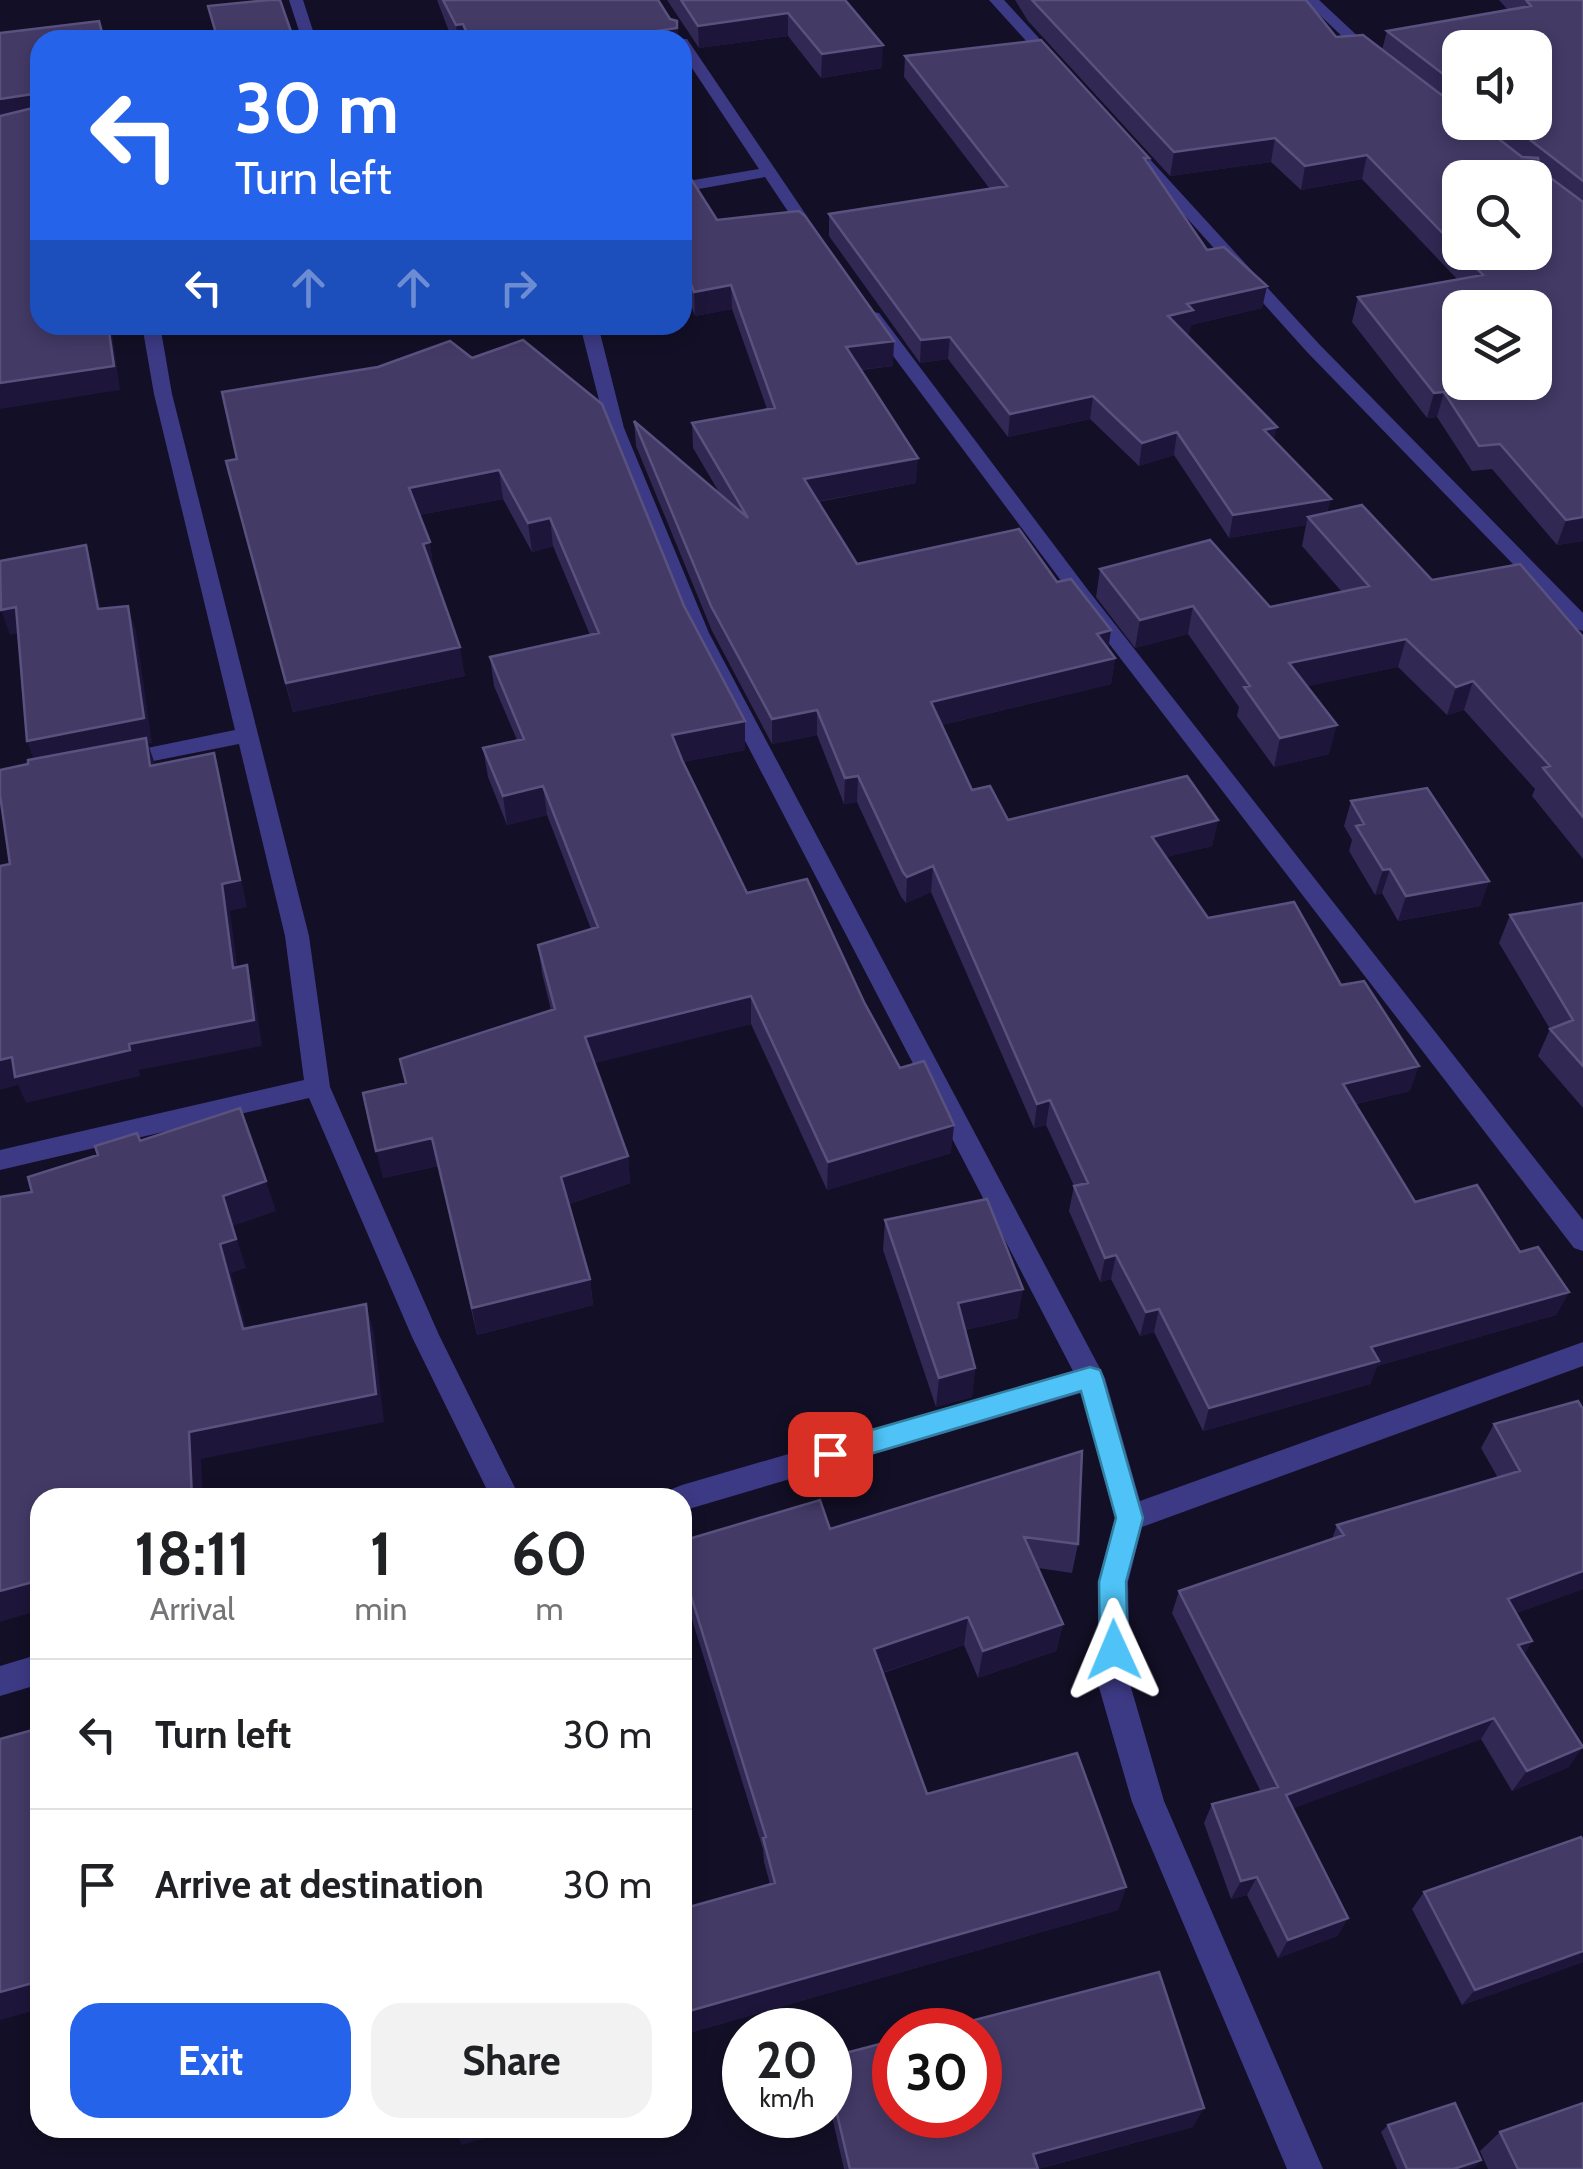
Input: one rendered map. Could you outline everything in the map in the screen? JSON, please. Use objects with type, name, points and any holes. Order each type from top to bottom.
[{"type":"street","points":[[296,0],[306,30]]},
{"type":"street","points":[[996,0],[1062,72]]},
{"type":"street","points":[[1311,0],[1386,68]]},
{"type":"street","points":[[692,56],[821,247]]},
{"type":"street","points":[[1114,129],[1313,348],[1583,625]]},
{"type":"street","points":[[692,185],[768,172]]},
{"type":"street","points":[[856,294],[1080,594],[1583,1240]]},
{"type":"street","points":[[153,335],[163,394],[297,936],[317,1087],[426,1337],[501,1488]]},
{"type":"street","points":[[592,335],[615,428],[698,633],[1090,1378],[1130,1518],[1113,1582],[1114,1684],[1148,1802],[1305,2169]]},
{"type":"street","points":[[95,766],[247,736]]},
{"type":"street","points":[[0,1160],[317,1087]]},
{"type":"street","points":[[1130,1518],[1583,1354]]},
{"type":"street","points":[[692,1495],[1090,1378]]},
{"type":"street","points":[[0,1680],[30,1672]]},
{"type":"building","points":[[280,0],[290,30],[215,30],[208,6]]},
{"type":"building","points":[[443,0],[658,0],[670,19],[677,21],[677,28],[664,30],[466,30],[463,24],[456,25]]},
{"type":"building","points":[[681,0],[845,0],[883,45],[822,54],[788,13],[698,26]]},
{"type":"building","points":[[1032,0],[1306,0],[1336,37],[1363,35],[1442,95],[1442,140],[1500,140],[1522,157],[1538,160],[1442,160],[1442,232],[1367,155],[1305,166],[1275,138],[1174,152]]},
{"type":"building","points":[[1526,0],[1583,0],[1583,181],[1530,140],[1552,140],[1552,30],[1442,30],[1442,73],[1387,31],[1531,6]]},
{"type":"building","points":[[99,21],[101,30],[30,30],[30,94],[0,99],[0,33]]},
{"type":"building","points":[[1041,40],[1149,158],[1144,158],[1207,250],[1224,247],[1267,286],[1187,304],[1193,310],[1168,316],[1277,427],[1264,430],[1331,499],[1233,515],[1177,432],[1142,443],[1093,396],[1010,414],[950,337],[921,340],[829,214],[1007,186],[905,56]]},
{"type":"building","points":[[30,109],[30,335],[109,335],[114,366],[0,383],[0,116]]},
{"type":"building","points":[[1552,179],[1583,202],[1583,517],[1566,520],[1500,444],[1479,446],[1449,400],[1552,400],[1552,290],[1442,290],[1442,392],[1434,393],[1358,297],[1483,275],[1478,270],[1552,270]]},
{"type":"building","points":[[692,180],[717,220],[799,211],[805,216],[894,341],[846,347],[918,458],[804,479],[857,564],[1019,529],[1057,582],[1071,579],[1111,630],[1097,634],[1115,658],[931,702],[972,790],[990,786],[1008,820],[1187,776],[1218,820],[1152,837],[1208,918],[1294,902],[1341,985],[1364,981],[1419,1066],[1343,1084],[1415,1202],[1477,1185],[1520,1252],[1538,1247],[1569,1292],[1371,1347],[1379,1361],[1209,1408],[1159,1309],[1146,1312],[1116,1255],[1105,1258],[1074,1186],[1088,1183],[1050,1100],[1037,1104],[933,866],[907,877],[903,872],[858,776],[845,778],[817,710],[772,719],[711,606],[634,421],[748,518],[692,423],[775,408],[731,285],[694,292]]},
{"type":"building","points":[[523,340],[602,404],[684,606],[745,721],[672,735],[747,893],[807,879],[864,1002],[900,1068],[924,1061],[954,1125],[828,1162],[751,996],[585,1037],[628,1156],[561,1177],[590,1279],[472,1308],[432,1138],[376,1151],[363,1093],[406,1083],[400,1059],[555,1009],[538,945],[598,927],[543,786],[503,796],[483,748],[524,739],[490,657],[599,633],[550,518],[528,523],[499,470],[409,488],[430,542],[423,544],[460,647],[286,683],[226,461],[237,459],[222,392],[378,367],[450,341],[472,358]]},
{"type":"building","points":[[1362,505],[1432,580],[1520,564],[1583,637],[1583,817],[1543,768],[1550,766],[1473,681],[1456,687],[1406,639],[1289,663],[1337,725],[1280,738],[1244,687],[1250,686],[1193,606],[1140,620],[1100,569],[1210,540],[1270,607],[1369,586],[1308,517]]},
{"type":"building","points":[[86,545],[98,609],[128,606],[144,718],[27,741],[16,607],[1,610],[0,561]]},
{"type":"building","points":[[146,738],[150,766],[214,753],[240,880],[222,884],[233,968],[247,965],[254,1020],[129,1044],[130,1050],[15,1077],[12,1057],[0,1060],[0,866],[10,864],[0,770],[28,764],[28,760]]},
{"type":"building","points":[[1427,788],[1489,881],[1406,896],[1390,869],[1383,870],[1356,826],[1364,824],[1351,801]]},
{"type":"building","points":[[1583,903],[1583,1066],[1550,1029],[1573,1020],[1510,915]]},
{"type":"building","points":[[240,1108],[266,1181],[223,1196],[236,1239],[220,1244],[243,1329],[366,1304],[376,1394],[189,1432],[192,1488],[30,1488],[30,1583],[0,1591],[0,1197],[32,1192],[28,1177],[98,1155],[95,1146],[137,1133],[140,1141]]},
{"type":"building","points":[[987,1199],[1023,1289],[958,1303],[975,1368],[939,1378],[885,1220]]},
{"type":"building","points":[[1578,1401],[1583,1409],[1583,1571],[1508,1599],[1532,1641],[1518,1645],[1583,1747],[1527,1771],[1494,1718],[1286,1795],[1348,1918],[1288,1940],[1257,1877],[1241,1881],[1212,1804],[1278,1787],[1179,1591],[1344,1535],[1337,1525],[1520,1471],[1494,1424]]},
{"type":"building","points":[[1082,1451],[1078,1544],[1024,1537],[1063,1624],[983,1651],[968,1617],[874,1649],[927,1794],[1077,1753],[1126,1887],[692,2010],[692,1906],[775,1883],[763,1838],[766,1837],[692,1599],[692,1538],[820,1500],[830,1529]]},
{"type":"building","points":[[30,1731],[30,1984],[0,1992],[0,1739]]},
{"type":"building","points":[[1581,1837],[1583,1951],[1475,1990],[1424,1892]]},
{"type":"building","points":[[1159,1972],[1204,2108],[1033,2154],[1038,2169],[850,2169],[843,2138],[852,2138],[852,2051],[872,2046],[872,2138],[1002,2138],[1002,2013]]},
{"type":"building","points":[[1455,2103],[1481,2160],[1454,2169],[1407,2169],[1388,2125]]},
{"type":"building","points":[[1583,2103],[1583,2169],[1518,2169],[1500,2132]]},
{"type":"route","points":[[830,1454],[1090,1378],[1130,1518],[1113,1582],[1114,1650]]}]
